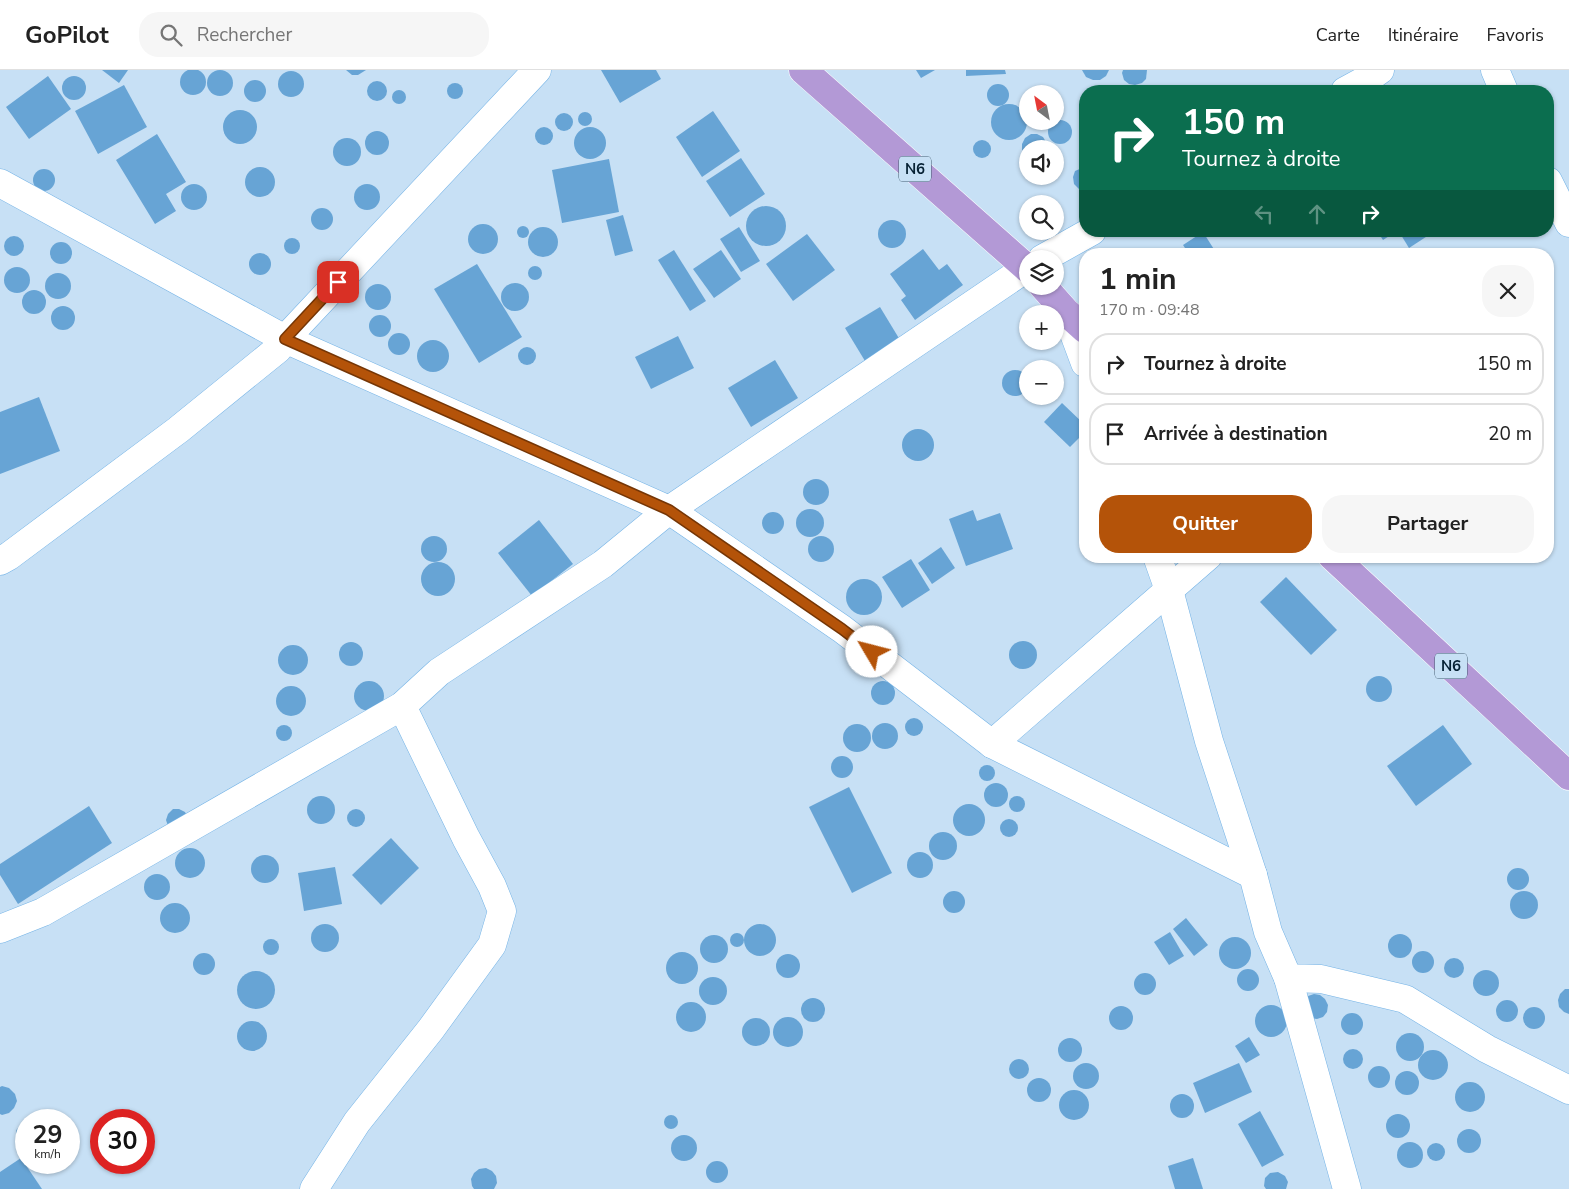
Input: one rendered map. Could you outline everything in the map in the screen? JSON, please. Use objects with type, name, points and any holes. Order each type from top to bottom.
[{"type":"highway","name":"N6","points":[[803,70],[1019,258]]},
{"type":"highway","name":"N6","points":[[1054,295],[1075,321]]},
{"type":"highway","name":"N6","points":[[1340,563],[1569,776]]},
{"type":"street","points":[[0,561],[178,430],[278,349],[285,339],[537,70]]},
{"type":"street","points":[[1495,70],[1501,85]]},
{"type":"street","points":[[1354,85],[1371,73]]},
{"type":"street","points":[[0,183],[285,339],[669,510],[842,629],[992,744],[1253,875]]},
{"type":"street","points":[[1554,193],[1569,223]]},
{"type":"street","points":[[1063,250],[1083,237]]},
{"type":"street","points":[[0,929],[43,912],[402,706],[439,672],[603,564],[669,510],[1019,279]]},
{"type":"street","points":[[1075,321],[1079,338]]},
{"type":"street","points":[[1160,563],[1170,590],[1209,740],[1253,875],[1268,932],[1288,978],[1347,1189]]},
{"type":"street","points":[[992,744],[1200,563]]},
{"type":"street","points":[[314,1189],[357,1122],[430,1029],[492,945],[502,911],[492,886],[466,838],[402,706]]},
{"type":"street","points":[[1288,978],[1321,979],[1405,999],[1487,1049],[1569,1090]]},
{"type":"building","points":[[193,69],[202,73],[206,82],[202,91],[193,95],[184,91],[180,82],[184,73]]},
{"type":"building","points":[[102,70],[128,70],[119,83]]},
{"type":"building","points":[[220,70],[229,74],[233,83],[229,92],[220,96],[211,92],[207,83],[211,74]]},
{"type":"building","points":[[346,70],[366,70],[358,75],[352,75]]},
{"type":"building","points":[[601,70],[656,70],[661,79],[620,103]]},
{"type":"building","points":[[916,70],[935,70],[921,78]]},
{"type":"building","points":[[966,70],[1005,70],[1006,74],[966,76]]},
{"type":"building","points":[[1082,70],[1109,70],[1106,76],[1100,80],[1093,80],[1086,77]]},
{"type":"building","points":[[1123,70],[1147,70],[1146,79],[1142,83],[1129,84],[1124,80]]},
{"type":"building","points":[[291,71],[300,75],[304,84],[300,93],[291,97],[282,93],[278,84],[282,75]]},
{"type":"building","points":[[48,76],[71,109],[29,139],[6,107]]},
{"type":"building","points":[[74,76],[82,80],[86,88],[82,96],[74,100],[66,96],[62,88],[66,80]]},
{"type":"building","points":[[255,80],[263,83],[266,91],[263,99],[255,102],[247,99],[244,91],[247,83]]},
{"type":"building","points":[[377,81],[384,84],[387,91],[384,98],[377,101],[370,98],[367,91],[370,84]]},
{"type":"building","points":[[452,83],[458,83],[463,88],[461,97],[452,99],[447,94],[447,88]]},
{"type":"building","points":[[998,84],[1006,87],[1009,95],[1006,103],[998,106],[990,103],[987,95],[990,87]]},
{"type":"building","points":[[124,85],[147,127],[98,154],[75,111]]},
{"type":"building","points":[[396,90],[402,90],[406,97],[402,104],[396,104],[392,100],[392,94]]},
{"type":"building","points":[[1002,105],[1016,105],[1019,107],[1019,130],[1025,130],[1016,139],[1002,139],[992,129],[992,115]]},
{"type":"building","points":[[240,110],[252,115],[257,127],[252,139],[240,144],[228,139],[223,127],[228,115]]},
{"type":"building","points":[[713,111],[740,151],[702,177],[676,137]]},
{"type":"building","points":[[585,112],[590,114],[592,119],[590,124],[585,126],[580,124],[578,119],[580,114]]},
{"type":"building","points":[[564,113],[570,116],[573,122],[570,128],[564,131],[558,128],[555,122],[558,116]]},
{"type":"building","points":[[1064,121],[1071,127],[1071,137],[1065,143],[1064,140],[1052,140],[1049,137],[1048,130],[1064,130]]},
{"type":"building","points":[[540,127],[548,127],[553,132],[551,143],[540,145],[535,140],[535,132]]},
{"type":"building","points":[[590,127],[601,132],[606,143],[601,154],[590,159],[579,154],[574,143],[579,132]]},
{"type":"building","points":[[377,131],[386,134],[389,143],[386,152],[377,155],[368,152],[365,143],[368,134]]},
{"type":"building","points":[[157,134],[186,182],[166,194],[176,211],[155,224],[116,160]]},
{"type":"building","points":[[1031,134],[1037,134],[1045,140],[1024,140]]},
{"type":"building","points":[[347,138],[357,142],[361,152],[357,162],[347,166],[337,162],[333,152],[337,142]]},
{"type":"building","points":[[978,140],[986,140],[991,145],[989,156],[978,158],[973,153],[973,145]]},
{"type":"building","points":[[741,158],[765,194],[730,217],[706,181]]},
{"type":"building","points":[[609,159],[619,212],[562,223],[552,170]]},
{"type":"building","points":[[260,167],[271,171],[275,182],[271,193],[260,197],[249,193],[245,182],[249,171]]},
{"type":"building","points":[[44,169],[52,172],[55,180],[52,188],[44,191],[36,188],[33,180],[36,172]]},
{"type":"building","points":[[1079,169],[1079,189],[1074,184],[1073,177],[1075,171]]},
{"type":"building","points":[[194,184],[203,188],[207,197],[203,206],[194,210],[185,206],[181,197],[185,188]]},
{"type":"building","points":[[367,184],[376,188],[380,197],[376,206],[367,210],[358,206],[354,197],[358,188]]},
{"type":"building","points":[[766,206],[780,212],[786,226],[780,240],[766,246],[752,240],[746,226],[752,212]]},
{"type":"building","points":[[318,208],[326,208],[333,215],[333,223],[326,230],[318,230],[311,223],[311,215]]},
{"type":"building","points":[[623,215],[633,251],[615,256],[606,220]]},
{"type":"building","points":[[892,220],[902,224],[906,234],[902,244],[892,248],[882,244],[878,234],[882,224]]},
{"type":"building","points":[[483,224],[489,225],[497,233],[497,245],[489,253],[483,254],[477,253],[469,245],[468,239],[469,233],[477,225]]},
{"type":"building","points":[[523,226],[529,232],[523,238],[517,232]]},
{"type":"building","points":[[543,227],[554,231],[558,242],[554,253],[543,257],[532,253],[528,242],[532,231]]},
{"type":"building","points":[[739,227],[760,261],[741,272],[720,239]]},
{"type":"building","points":[[807,234],[835,270],[793,301],[766,264]]},
{"type":"building","points":[[14,236],[21,239],[24,246],[21,253],[14,256],[7,253],[4,246],[7,239]]},
{"type":"building","points":[[1195,237],[1206,237],[1213,248],[1185,248],[1183,245]]},
{"type":"building","points":[[1402,237],[1426,237],[1409,248]]},
{"type":"building","points":[[289,238],[295,238],[300,243],[298,252],[289,254],[284,249],[284,243]]},
{"type":"building","points":[[61,242],[69,245],[72,253],[69,261],[61,264],[53,261],[50,253],[53,245]]},
{"type":"building","points":[[923,249],[939,270],[947,264],[963,285],[915,320],[901,300],[906,296],[890,274]]},
{"type":"building","points":[[674,250],[706,301],[690,311],[658,260]]},
{"type":"building","points":[[721,250],[741,279],[714,298],[693,269]]},
{"type":"building","points":[[260,253],[268,256],[271,264],[268,272],[260,275],[252,272],[249,264],[252,256]]},
{"type":"building","points":[[477,264],[522,337],[479,363],[434,289]]},
{"type":"building","points":[[535,266],[540,268],[542,273],[540,278],[535,280],[530,278],[528,273],[530,268]]},
{"type":"building","points":[[17,267],[27,270],[30,280],[27,290],[17,293],[7,290],[4,280],[7,270]]},
{"type":"building","points":[[58,273],[67,277],[71,286],[67,295],[58,299],[49,295],[45,286],[49,277]]},
{"type":"building","points":[[515,283],[525,287],[529,297],[525,307],[515,311],[505,307],[501,297],[505,287]]},
{"type":"building","points":[[378,284],[387,288],[391,297],[387,306],[378,310],[369,306],[365,297],[369,288]]},
{"type":"building","points":[[29,290],[39,290],[46,297],[46,307],[39,314],[29,314],[22,307],[22,297]]},
{"type":"building","points":[[63,306],[68,307],[74,313],[74,323],[68,329],[63,330],[58,329],[52,323],[51,318],[52,313],[58,307]]},
{"type":"building","points":[[880,307],[900,340],[865,361],[845,328]]},
{"type":"building","points":[[380,315],[388,318],[391,326],[388,334],[380,337],[372,334],[369,326],[372,318]]},
{"type":"building","points":[[399,333],[407,336],[410,344],[407,352],[399,355],[391,352],[388,344],[391,336]]},
{"type":"building","points":[[678,336],[694,368],[651,389],[635,357]]},
{"type":"building","points":[[433,340],[445,344],[449,356],[445,368],[433,372],[421,368],[417,356],[421,344]]},
{"type":"building","points":[[527,347],[533,350],[536,356],[533,362],[527,365],[521,362],[518,356],[521,350]]},
{"type":"building","points":[[775,360],[798,398],[751,427],[728,388]]},
{"type":"building","points":[[1015,370],[1019,371],[1019,395],[1015,396],[1006,392],[1002,383],[1006,374]]},
{"type":"building","points":[[39,397],[60,451],[0,474],[0,412]]},
{"type":"building","points":[[1060,405],[1064,405],[1079,419],[1079,438],[1070,447],[1044,422]]},
{"type":"building","points":[[918,429],[924,430],[929,434],[933,439],[933,451],[929,456],[924,460],[918,461],[912,460],[907,456],[903,451],[902,445],[903,439],[907,434],[912,430]]},
{"type":"building","points":[[816,479],[825,483],[829,492],[825,501],[816,505],[807,501],[803,492],[807,483]]},
{"type":"building","points":[[810,509],[820,513],[824,523],[820,533],[810,537],[800,533],[796,523],[800,513]]},
{"type":"building","points":[[973,510],[977,521],[1000,513],[1013,549],[966,566],[949,519]]},
{"type":"building","points":[[773,512],[781,515],[784,523],[781,531],[773,534],[765,531],[762,523],[765,515]]},
{"type":"building","points":[[539,520],[573,564],[532,596],[498,553]]},
{"type":"building","points":[[434,536],[443,540],[447,549],[443,558],[434,562],[425,558],[421,549],[425,540]]},
{"type":"building","points":[[821,536],[831,539],[834,549],[831,559],[821,562],[811,559],[808,549],[811,539]]},
{"type":"building","points":[[941,547],[955,568],[932,584],[918,563]]},
{"type":"building","points":[[911,559],[930,590],[902,608],[882,577]]},
{"type":"building","points":[[438,562],[450,567],[455,579],[450,591],[438,596],[426,591],[421,579],[426,567]]},
{"type":"building","points":[[1286,577],[1337,630],[1311,655],[1260,602]]},
{"type":"building","points":[[864,579],[876,585],[882,597],[876,609],[864,615],[852,609],[846,597],[852,585]]},
{"type":"building","points":[[1023,641],[1033,645],[1037,655],[1033,665],[1023,669],[1013,665],[1009,655],[1013,645]]},
{"type":"building","points":[[351,642],[360,645],[363,654],[360,663],[351,666],[342,663],[339,654],[342,645]]},
{"type":"building","points":[[293,645],[304,649],[308,660],[304,671],[293,675],[282,671],[278,660],[282,649]]},
{"type":"building","points":[[1379,676],[1388,680],[1392,689],[1388,698],[1379,702],[1370,698],[1366,689],[1370,680]]},
{"type":"building","points":[[369,681],[380,685],[384,696],[380,707],[369,711],[358,707],[354,696],[358,685]]},
{"type":"building","points":[[883,681],[891,685],[895,693],[891,701],[883,705],[875,701],[871,693],[875,685]]},
{"type":"building","points":[[291,686],[297,687],[305,695],[305,707],[297,715],[291,716],[285,715],[277,707],[276,701],[277,695],[285,687]]},
{"type":"building","points":[[914,718],[920,721],[923,727],[920,733],[914,736],[908,733],[905,727],[908,721]]},
{"type":"building","points":[[885,723],[894,727],[898,736],[894,745],[885,749],[876,745],[872,736],[876,727]]},
{"type":"building","points":[[857,724],[867,728],[871,738],[867,748],[857,752],[847,748],[843,738],[847,728]]},
{"type":"building","points":[[281,725],[287,725],[292,730],[290,739],[281,741],[276,736],[276,730]]},
{"type":"building","points":[[1443,725],[1472,764],[1416,806],[1387,766]]},
{"type":"building","points":[[842,756],[852,763],[853,767],[846,777],[842,778],[832,771],[831,767],[838,757]]},
{"type":"building","points":[[987,765],[995,773],[987,781],[979,773]]},
{"type":"building","points":[[996,783],[1004,787],[1008,795],[1004,803],[996,807],[988,803],[984,795],[988,787]]},
{"type":"building","points":[[849,787],[892,873],[852,893],[809,807]]},
{"type":"building","points":[[321,796],[331,800],[335,810],[331,820],[321,824],[311,820],[307,810],[311,800]]},
{"type":"building","points":[[1014,796],[1020,796],[1025,801],[1023,810],[1014,812],[1009,807],[1009,801]]},
{"type":"building","points":[[969,804],[975,805],[980,809],[984,814],[984,826],[980,831],[975,835],[969,836],[963,835],[958,831],[954,826],[953,820],[954,814],[958,809],[963,805]]},
{"type":"building","points":[[89,806],[112,843],[18,904],[0,875],[0,864]]},
{"type":"building","points":[[173,809],[185,812],[188,818],[168,826],[166,820],[168,814]]},
{"type":"building","points":[[352,809],[360,809],[365,814],[363,825],[352,827],[347,822],[347,814]]},
{"type":"building","points":[[1005,819],[1013,819],[1018,824],[1016,835],[1005,837],[1000,832],[1000,824]]},
{"type":"building","points":[[943,832],[953,836],[957,846],[953,856],[943,860],[933,856],[929,846],[933,836]]},
{"type":"building","points":[[391,838],[419,868],[381,905],[352,875]]},
{"type":"building","points":[[190,848],[196,849],[204,857],[204,869],[196,877],[190,878],[184,877],[176,869],[175,863],[176,857],[184,849]]},
{"type":"building","points":[[920,852],[929,856],[933,865],[929,874],[920,878],[911,874],[907,865],[911,856]]},
{"type":"building","points":[[265,855],[275,859],[279,869],[275,879],[265,883],[255,879],[251,869],[255,859]]},
{"type":"building","points":[[335,867],[342,904],[304,911],[298,873]]},
{"type":"building","points":[[1518,868],[1528,875],[1529,879],[1522,889],[1518,890],[1508,883],[1507,879],[1514,869]]},
{"type":"building","points":[[157,874],[166,878],[170,887],[166,896],[157,900],[148,896],[144,887],[148,878]]},
{"type":"building","points":[[954,891],[962,894],[965,902],[962,910],[954,913],[946,910],[943,902],[946,894]]},
{"type":"building","points":[[1524,891],[1534,895],[1538,905],[1534,915],[1524,919],[1514,915],[1510,905],[1514,895]]},
{"type":"building","points":[[175,903],[181,904],[189,912],[189,924],[181,932],[175,933],[169,932],[161,924],[160,918],[161,912],[169,904]]},
{"type":"building","points":[[1186,918],[1208,945],[1194,956],[1173,929]]},
{"type":"building","points":[[325,924],[335,928],[339,938],[335,948],[325,952],[315,948],[311,938],[315,928]]},
{"type":"building","points":[[760,924],[766,925],[771,929],[775,934],[775,946],[771,951],[766,955],[760,956],[754,955],[749,951],[745,946],[744,940],[745,934],[749,929],[754,925]]},
{"type":"building","points":[[1170,932],[1184,956],[1169,965],[1154,942]]},
{"type":"building","points":[[737,933],[742,935],[744,940],[742,945],[737,947],[732,945],[730,940],[732,935]]},
{"type":"building","points":[[1400,934],[1409,937],[1412,946],[1409,955],[1400,958],[1391,955],[1388,946],[1391,937]]},
{"type":"building","points":[[714,935],[724,939],[728,949],[724,959],[714,963],[704,959],[700,949],[704,939]]},
{"type":"building","points":[[1235,937],[1241,938],[1246,942],[1250,947],[1250,959],[1246,964],[1241,968],[1235,969],[1229,968],[1224,964],[1220,959],[1219,953],[1220,947],[1224,942],[1229,938]]},
{"type":"building","points":[[268,939],[274,939],[279,944],[277,953],[268,955],[263,950],[263,944]]},
{"type":"building","points":[[1423,951],[1431,954],[1434,962],[1431,970],[1423,973],[1415,970],[1412,962],[1415,954]]},
{"type":"building","points":[[682,952],[688,953],[693,957],[697,962],[697,974],[693,979],[688,983],[682,984],[676,983],[671,979],[667,974],[666,968],[667,962],[671,957],[676,953]]},
{"type":"building","points":[[204,953],[212,956],[215,964],[212,972],[204,975],[196,972],[193,964],[196,956]]},
{"type":"building","points":[[788,954],[796,958],[800,966],[796,974],[788,978],[780,974],[776,966],[780,958]]},
{"type":"building","points":[[1454,958],[1461,961],[1464,968],[1461,975],[1454,978],[1447,975],[1444,968],[1447,961]]},
{"type":"building","points":[[1244,969],[1252,969],[1259,976],[1259,984],[1252,991],[1244,991],[1237,984],[1237,976]]},
{"type":"building","points":[[1486,970],[1495,974],[1499,983],[1495,992],[1486,996],[1477,992],[1473,983],[1477,974]]},
{"type":"building","points":[[256,971],[269,977],[275,990],[269,1003],[256,1009],[243,1003],[237,990],[243,977]]},
{"type":"building","points":[[1145,973],[1153,976],[1156,984],[1153,992],[1145,995],[1137,992],[1134,984],[1137,976]]},
{"type":"building","points":[[713,977],[723,981],[727,991],[723,1001],[713,1005],[703,1001],[699,991],[703,981]]},
{"type":"building","points":[[1565,989],[1569,989],[1569,1014],[1559,1007],[1558,1000],[1560,994]]},
{"type":"building","points":[[1320,995],[1328,1005],[1327,1012],[1323,1017],[1317,1019],[1310,1018],[1303,1002],[1308,996]]},
{"type":"building","points":[[813,998],[822,1001],[825,1010],[822,1019],[813,1022],[804,1019],[801,1010],[804,1001]]},
{"type":"building","points":[[1507,1000],[1515,1003],[1518,1011],[1515,1019],[1507,1022],[1499,1019],[1496,1011],[1499,1003]]},
{"type":"building","points":[[691,1002],[697,1003],[705,1011],[705,1023],[697,1031],[691,1032],[685,1031],[677,1023],[676,1017],[677,1011],[685,1003]]},
{"type":"building","points":[[1271,1005],[1282,1010],[1287,1021],[1282,1032],[1271,1037],[1260,1032],[1255,1021],[1260,1010]]},
{"type":"building","points":[[1121,1006],[1130,1009],[1133,1018],[1130,1027],[1121,1030],[1112,1027],[1109,1018],[1112,1009]]},
{"type":"building","points":[[1534,1007],[1542,1010],[1545,1018],[1542,1026],[1534,1029],[1526,1026],[1523,1018],[1526,1010]]},
{"type":"building","points":[[1352,1013],[1360,1016],[1363,1024],[1360,1032],[1352,1035],[1344,1032],[1341,1024],[1344,1016]]},
{"type":"building","points":[[788,1017],[794,1018],[802,1026],[802,1038],[794,1046],[788,1047],[782,1046],[774,1038],[773,1032],[774,1026],[782,1018]]},
{"type":"building","points":[[756,1018],[766,1022],[770,1032],[766,1042],[756,1046],[746,1042],[742,1032],[746,1022]]},
{"type":"building","points":[[252,1021],[263,1025],[267,1036],[263,1047],[252,1051],[241,1047],[237,1036],[241,1025]]},
{"type":"building","points":[[1410,1033],[1420,1037],[1424,1047],[1420,1057],[1410,1061],[1400,1057],[1396,1047],[1400,1037]]},
{"type":"building","points":[[1249,1037],[1260,1055],[1246,1063],[1235,1046]]},
{"type":"building","points":[[1070,1038],[1078,1042],[1082,1050],[1078,1058],[1070,1062],[1062,1058],[1058,1050],[1062,1042]]},
{"type":"building","points":[[1353,1049],[1360,1052],[1363,1059],[1360,1066],[1353,1069],[1346,1066],[1343,1059],[1346,1052]]},
{"type":"building","points":[[1433,1050],[1444,1054],[1448,1065],[1444,1076],[1433,1080],[1422,1076],[1418,1065],[1422,1054]]},
{"type":"building","points":[[1015,1059],[1023,1059],[1029,1065],[1029,1073],[1023,1079],[1015,1079],[1009,1073],[1009,1065]]},
{"type":"building","points":[[1086,1063],[1095,1067],[1099,1076],[1095,1085],[1086,1089],[1077,1085],[1073,1076],[1077,1067]]},
{"type":"building","points":[[1239,1063],[1252,1092],[1205,1113],[1193,1083]]},
{"type":"building","points":[[1379,1066],[1387,1069],[1390,1077],[1387,1085],[1379,1088],[1371,1085],[1368,1077],[1371,1069]]},
{"type":"building","points":[[1407,1071],[1416,1074],[1419,1083],[1416,1092],[1407,1095],[1398,1092],[1395,1083],[1398,1074]]},
{"type":"building","points":[[1039,1078],[1048,1081],[1051,1090],[1048,1099],[1039,1102],[1030,1099],[1027,1090],[1030,1081]]},
{"type":"building","points":[[1470,1082],[1481,1086],[1485,1097],[1481,1108],[1470,1112],[1459,1108],[1455,1097],[1459,1086]]},
{"type":"building","points":[[0,1087],[9,1088],[15,1094],[17,1101],[9,1113],[2,1115],[0,1114]]},
{"type":"building","points":[[1074,1090],[1085,1094],[1089,1105],[1085,1116],[1074,1120],[1063,1116],[1059,1105],[1063,1094]]},
{"type":"building","points":[[1182,1094],[1190,1098],[1194,1106],[1190,1114],[1182,1118],[1174,1114],[1170,1106],[1174,1098]]},
{"type":"building","points":[[1260,1111],[1284,1155],[1262,1167],[1238,1124]]},
{"type":"building","points":[[1398,1114],[1407,1117],[1410,1126],[1407,1135],[1398,1138],[1389,1135],[1386,1126],[1389,1117]]},
{"type":"building","points":[[668,1115],[674,1115],[678,1122],[674,1129],[668,1129],[664,1125],[664,1119]]},
{"type":"building","points":[[1469,1129],[1477,1133],[1481,1141],[1477,1149],[1469,1153],[1461,1149],[1457,1141],[1461,1133]]},
{"type":"building","points":[[684,1135],[693,1139],[697,1148],[693,1157],[684,1161],[675,1157],[671,1148],[675,1139]]},
{"type":"building","points":[[1410,1142],[1419,1146],[1423,1155],[1419,1164],[1410,1168],[1401,1164],[1397,1155],[1401,1146]]},
{"type":"building","points":[[1436,1143],[1442,1146],[1445,1152],[1442,1158],[1436,1161],[1430,1158],[1427,1152],[1430,1146]]},
{"type":"building","points":[[1193,1158],[1203,1189],[1175,1189],[1168,1166]]},
{"type":"building","points":[[713,1161],[721,1161],[728,1168],[728,1176],[721,1183],[713,1183],[706,1176],[706,1168]]},
{"type":"building","points":[[15,1162],[15,1174],[32,1174],[42,1189],[0,1189],[0,1172]]},
{"type":"building","points":[[486,1168],[496,1176],[497,1183],[494,1189],[474,1189],[471,1179],[474,1173],[479,1169]]},
{"type":"building","points":[[1278,1172],[1285,1176],[1288,1182],[1286,1189],[1266,1189],[1264,1186],[1265,1178],[1270,1173]]},
{"type":"route","points":[[338,282],[285,339],[669,510],[842,629],[872,652]]}]
